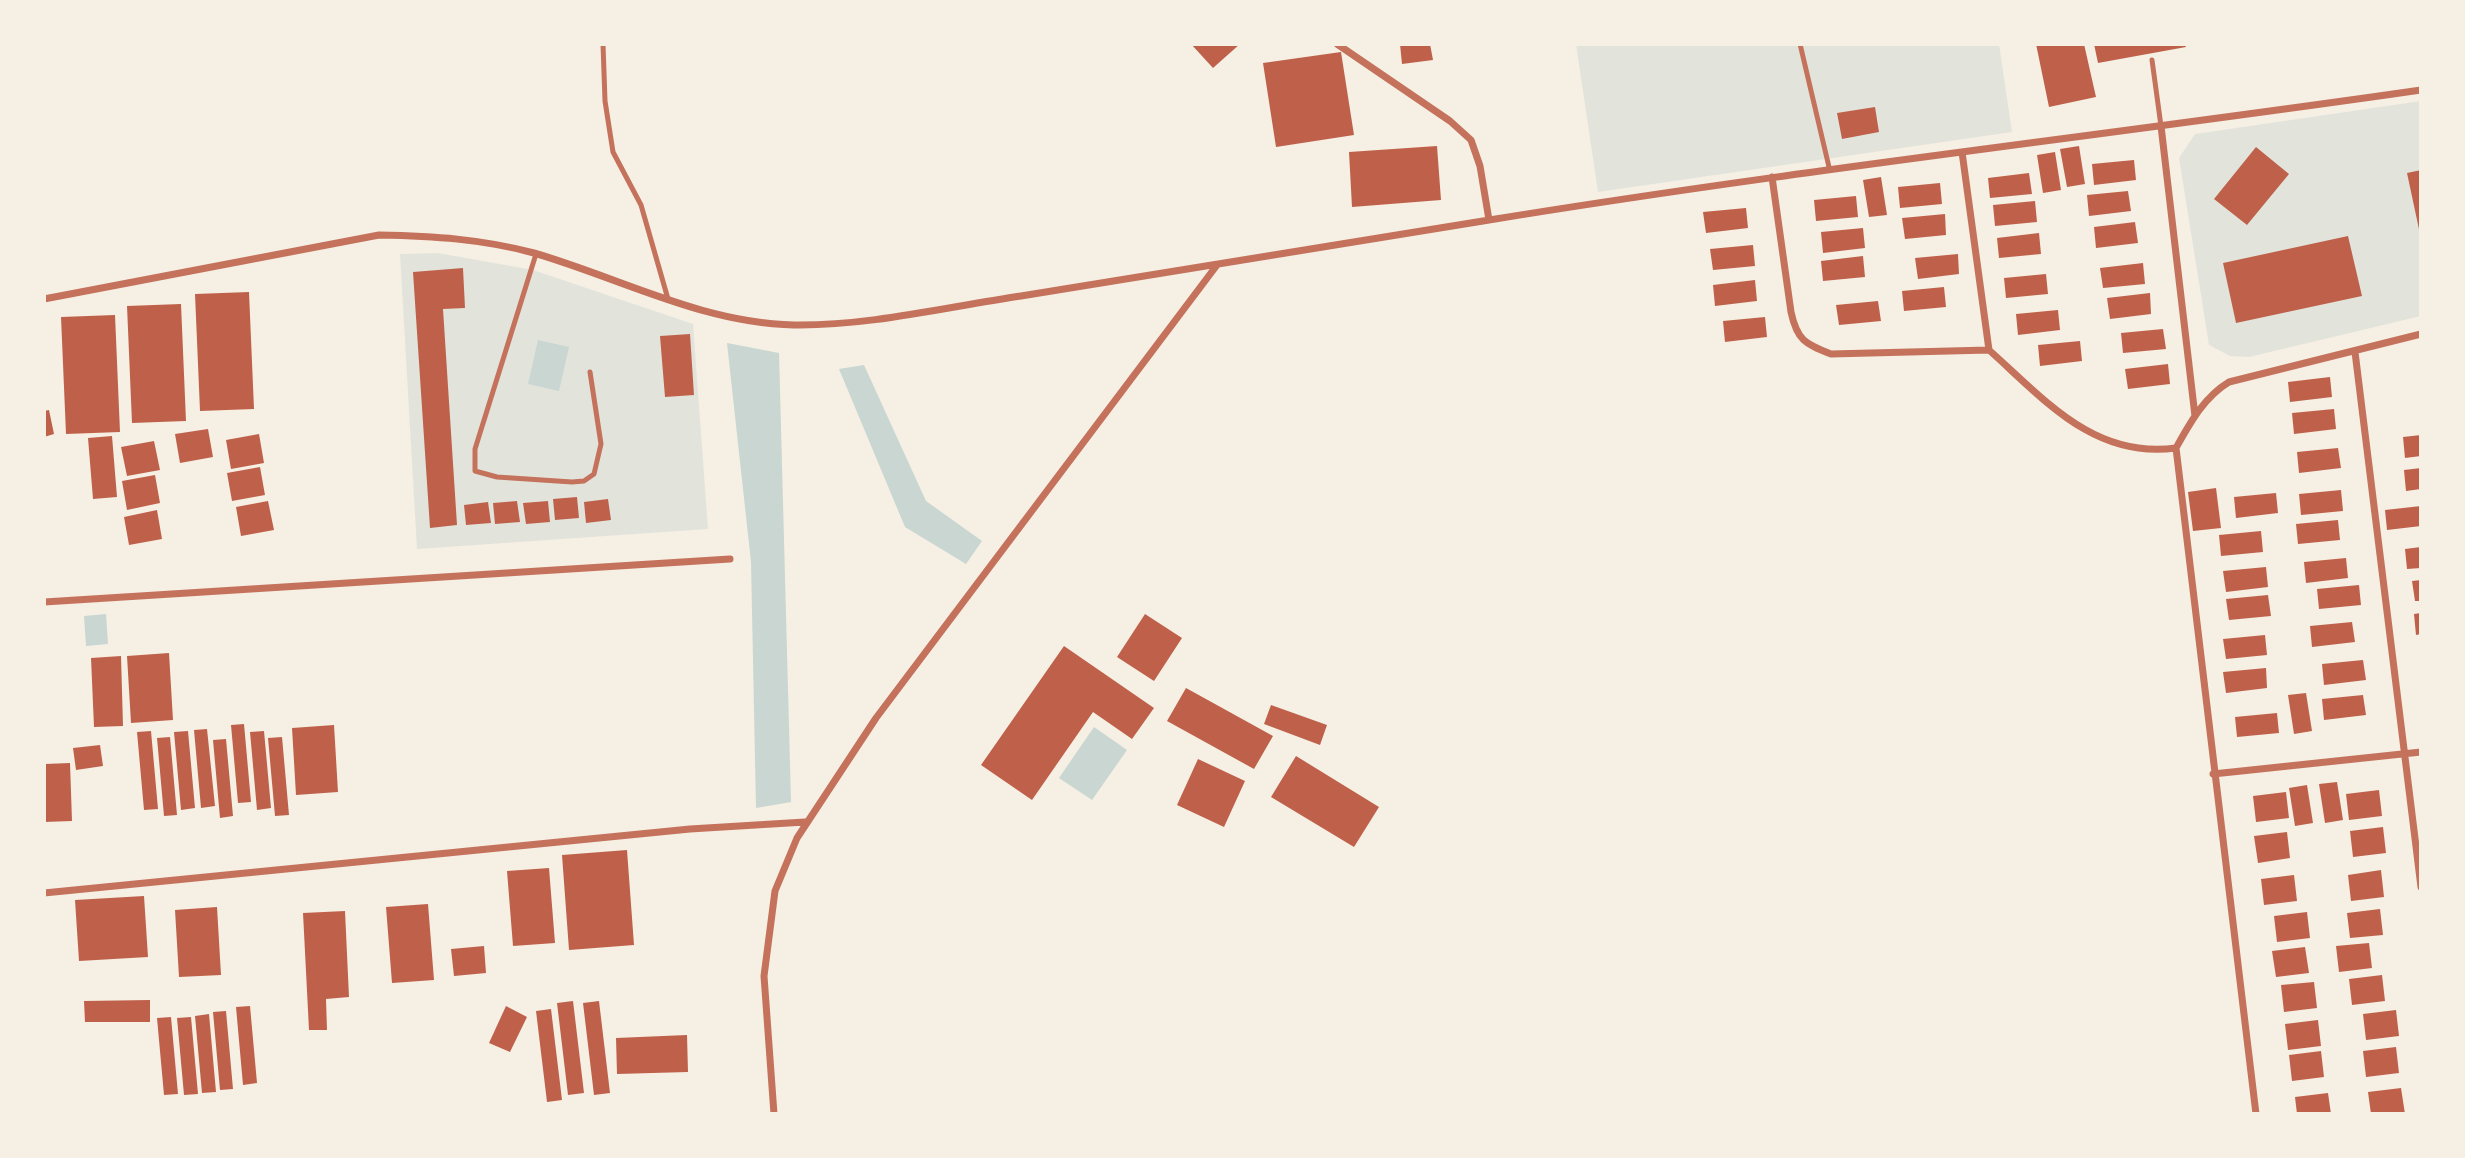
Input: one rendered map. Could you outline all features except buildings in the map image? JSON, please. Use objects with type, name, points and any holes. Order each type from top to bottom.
[{"type":"street","points":[[1337,44],[1450,121],[1471,140],[1480,166],[1489,219]]},
{"type":"street","points":[[44,299],[379,236],[482,240],[536,254],[668,299],[750,322],[821,324],[1217,265],[1489,219],[1829,167],[1962,152],[2421,90]]},
{"type":"street","points":[[2161,126],[2195,415]]},
{"type":"street","points":[[1962,152],[1989,350],[2062,415],[2108,443],[2145,451],[2176,448]]},
{"type":"street","points":[[1773,177],[1796,332],[1810,346],[1831,354],[1989,350]]},
{"type":"street","points":[[774,1114],[764,976],[769,926],[775,891],[805,822],[876,718],[1217,265]]},
{"type":"street","points":[[2256,1114],[2213,774],[2176,448],[2195,415],[2214,391],[2229,382],[2247,375],[2355,352],[2421,334]]},
{"type":"street","points":[[2355,352],[2421,887]]},
{"type":"street","points":[[44,602],[730,559]]},
{"type":"street","points":[[2213,774],[2421,752]]},
{"type":"street","points":[[44,893],[690,829],[805,822]]},
{"type":"lane","points":[[603,44],[605,101],[613,152],[640,205],[668,299]]},
{"type":"lane","points":[[1800,44],[1829,167]]},
{"type":"lane","points":[[2152,60],[2161,126]]},
{"type":"lane","points":[[536,254],[475,449],[475,471],[496,477],[572,482],[584,481],[594,474],[601,444],[590,372]]},
{"type":"shaded area","points":[[1576,44],[1999,44],[2012,132],[1598,192]]},
{"type":"shaded area","points":[[2421,101],[2421,316],[2249,357],[2230,356],[2209,345],[2179,158],[2195,134]]},
{"type":"shaded area","points":[[438,253],[533,270],[693,324],[708,529],[417,549],[400,254]]},
{"type":"shaded area","points":[[538,340],[569,347],[559,391],[528,384]]},
{"type":"shaded area","points":[[727,343],[779,353],[791,802],[756,808],[751,562]]},
{"type":"shaded area","points":[[864,365],[926,501],[982,541],[966,564],[905,527],[839,369]]},
{"type":"shaded area","points":[[106,614],[108,644],[86,646],[84,616]]},
{"type":"shaded area","points":[[1094,727],[1127,750],[1092,800],[1059,778]]}]
